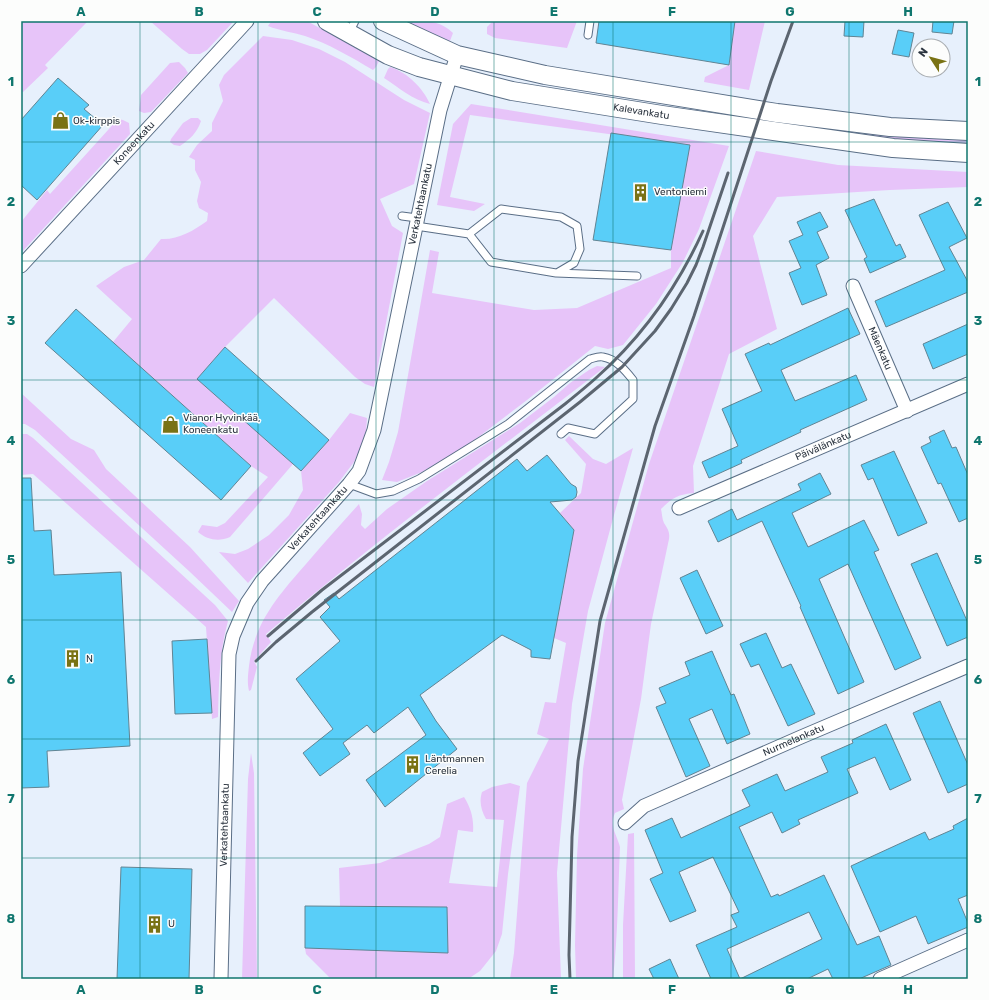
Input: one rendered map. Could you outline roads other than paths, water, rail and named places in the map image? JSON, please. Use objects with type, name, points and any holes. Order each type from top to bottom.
[{"type":"main road","name":"Kalevankatu","points":[[327,21],[352,27],[388,55],[419,68],[512,91],[670,116],[893,148],[968,153]]},
{"type":"main road","name":"Kalevankatu","points":[[383,21],[457,55],[545,75],[777,113],[890,127],[968,131]]},
{"type":"street","name":"Koneenkatu","points":[[21,266],[248,21]]},
{"type":"street","name":"Verkatehtaankatu","points":[[221,979],[229,654],[233,636],[247,603],[262,581],[359,471],[374,430],[440,110],[457,55]]},
{"type":"street","name":"Mäenkatu","points":[[853,286],[907,411]]},
{"type":"street","name":"Päivälänkatu","points":[[679,508],[968,384]]},
{"type":"street","name":"Nurmelankatu","points":[[625,823],[644,806],[968,666]]},
{"type":"street","points":[[880,979],[968,940]]},
{"type":"lane","points":[[588,35],[590,21]]},
{"type":"lane","points":[[469,234],[500,209],[561,217],[577,226],[580,249],[574,263],[556,273]]},
{"type":"lane","points":[[402,216],[417,222],[469,234],[491,262],[556,273],[637,276]]},
{"type":"lane","points":[[348,484],[376,494],[394,491],[419,479],[508,424],[590,359],[601,356],[614,361],[622,367],[633,380],[633,399],[595,434],[568,428],[561,434]]},
{"type":"railway","points":[[570,979],[569,955],[572,837],[578,761],[600,621],[655,426],[694,316],[771,81],[793,21]]},
{"type":"railway","points":[[256,661],[312,612],[580,402],[622,367],[655,331],[687,283],[703,247],[728,173]]},
{"type":"railway","points":[[268,636],[322,590],[565,404],[596,378],[628,346],[657,310],[682,272],[703,231]]},
{"type":"place","name":"Ok-kirppis","points":[[60,121]]},
{"type":"place","name":"Ventoniemi","points":[[641,192]]},
{"type":"place","name":"Vianor Hyvinkää, Koneenkatu","points":[[170,424]]},
{"type":"place","name":"N","points":[[73,659]]},
{"type":"place","name":"Läntmannen Cerelia","points":[[412,765]]},
{"type":"place","name":"U","points":[[155,924]]}]
